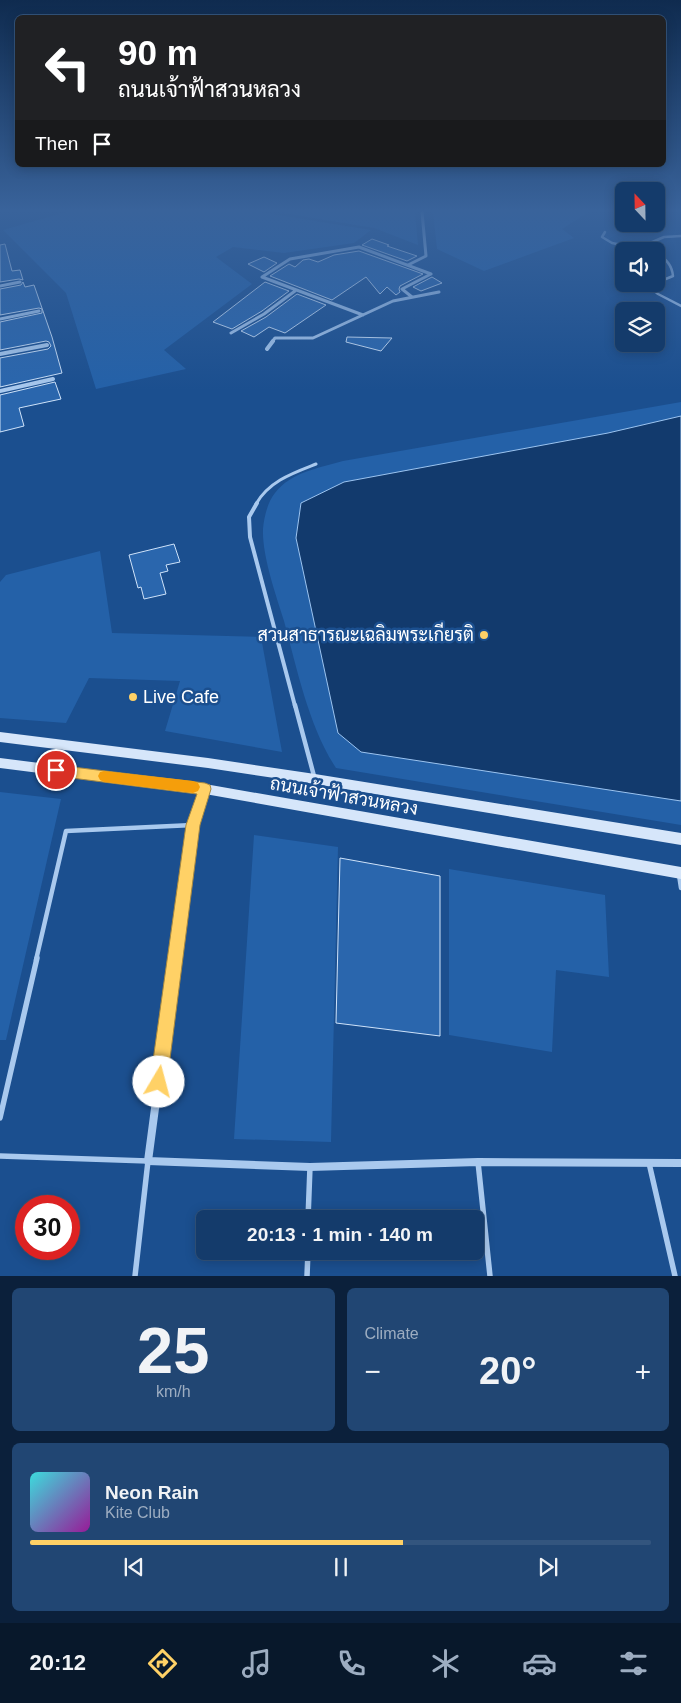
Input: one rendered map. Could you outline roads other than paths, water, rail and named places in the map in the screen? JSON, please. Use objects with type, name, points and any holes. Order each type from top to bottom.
[{"type":"main road","name":"ถนนเจ้าฟ้าสวนหลวง","points":[[0,737],[208,763],[315,779],[681,839]]},
{"type":"main road","name":"ถนนเจ้าฟ้าสวนหลวง","points":[[0,763],[205,789],[680,873]]},
{"type":"street","points":[[270,272],[262,277],[363,315]]},
{"type":"street","points":[[412,297],[402,289],[431,274],[425,272]]},
{"type":"street","points":[[0,286],[20,282]]},
{"type":"street","points":[[231,334],[264,314],[295,291]]},
{"type":"street","points":[[267,350],[275,338],[312,338],[393,301],[439,292]]},
{"type":"street","points":[[0,319],[39,311]]},
{"type":"street","points":[[0,354],[47,345]]},
{"type":"street","points":[[0,391],[53,379]]},
{"type":"street","points":[[205,789],[193,825],[148,1160],[310,1167],[478,1162],[681,1162]]},
{"type":"lane","points":[[665,279],[673,276],[673,272]]},
{"type":"lane","points":[[656,292],[681,306]]},
{"type":"lane","points":[[315,779],[250,537],[249,517],[261,496],[283,477],[316,464]]},
{"type":"lane","points":[[0,1118],[66,831],[193,825]]},
{"type":"lane","points":[[680,873],[681,888]]},
{"type":"lane","points":[[0,1156],[148,1160],[135,1276]]},
{"type":"lane","points":[[478,1162],[490,1276]]},
{"type":"lane","points":[[648,1163],[675,1276]]},
{"type":"lane","points":[[308,1210],[310,1167]]},
{"type":"lane","points":[[307,1276],[308,1260]]},
{"type":"place","name":"สวนสาธารณะเฉลิมพระเกียรติ","points":[[484,635]]},
{"type":"place","name":"Live Cafe","points":[[133,697]]}]
